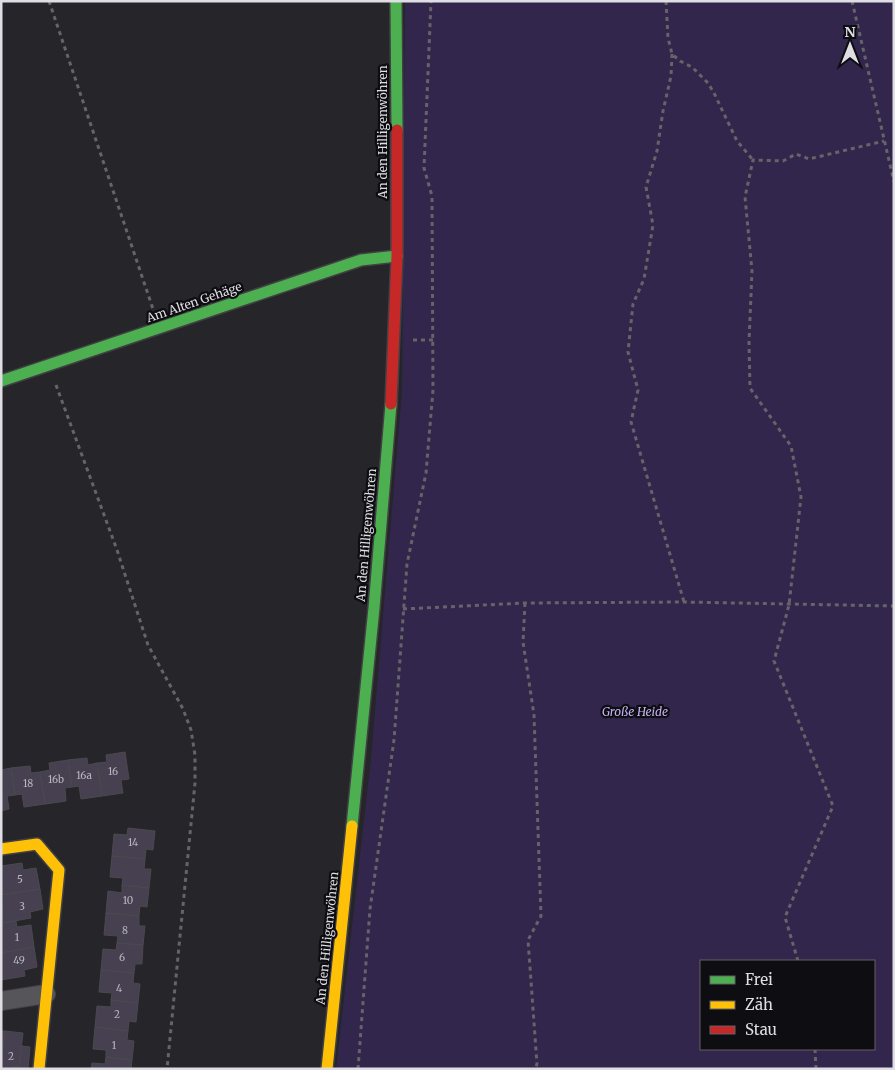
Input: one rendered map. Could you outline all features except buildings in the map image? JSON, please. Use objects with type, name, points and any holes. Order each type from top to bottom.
[{"type":"street","name":"An den Hilligenwöhren","points":[[327,1069],[374,608],[389,437],[397,256],[396,1]]},
{"type":"street","name":"Am Alten Gehäge","points":[[1,381],[361,260],[397,256]]},
{"type":"street","points":[[1,849],[37,844],[59,870],[39,1069]]},
{"type":"street","points":[[1,1001],[46,994]]},
{"type":"path","points":[[49,1],[160,328]]},
{"type":"path","points":[[358,1069],[370,909],[394,740],[407,564],[426,473],[434,390],[432,196],[424,168],[432,1]]},
{"type":"path","points":[[666,1],[668,38],[672,54],[671,76],[663,110],[657,151],[646,187],[653,226],[644,279],[633,304],[628,352],[638,390],[631,422],[684,602]]},
{"type":"path","points":[[852,1],[894,182]]},
{"type":"path","points":[[672,54],[680,61],[692,66],[708,83],[737,141],[753,160],[782,161],[796,154],[809,159],[884,141]]},
{"type":"path","points":[[753,160],[745,197],[752,271],[749,342],[750,388],[791,446],[800,497],[789,605],[774,661],[833,806],[785,917],[798,960]]},
{"type":"path","points":[[49,366],[117,550],[148,645],[183,709],[191,730],[194,755],[194,783],[167,1069]]},
{"type":"path","points":[[404,609],[525,604],[684,602],[894,606]]},
{"type":"path","points":[[525,604],[523,642],[534,715],[540,916],[528,940],[536,1069]]},
{"type":"path","points":[[815,1050],[816,1069]]},
{"type":"green space","name":"Große Heide","points":[[405,1],[894,1],[894,1069],[336,1069],[371,758],[402,391]]},
{"type":"traffic: fast","points":[[396,1],[397,130]]},
{"type":"traffic: fast","points":[[1,381],[361,260],[397,256]]},
{"type":"traffic: fast","points":[[352,826],[374,608],[391,404]]},
{"type":"traffic: slow","points":[[327,1069],[352,826]]},
{"type":"traffic: slow","points":[[1,849],[37,844],[59,870],[39,1069]]},
{"type":"traffic: jam","points":[[391,404],[397,256],[397,130]]}]
